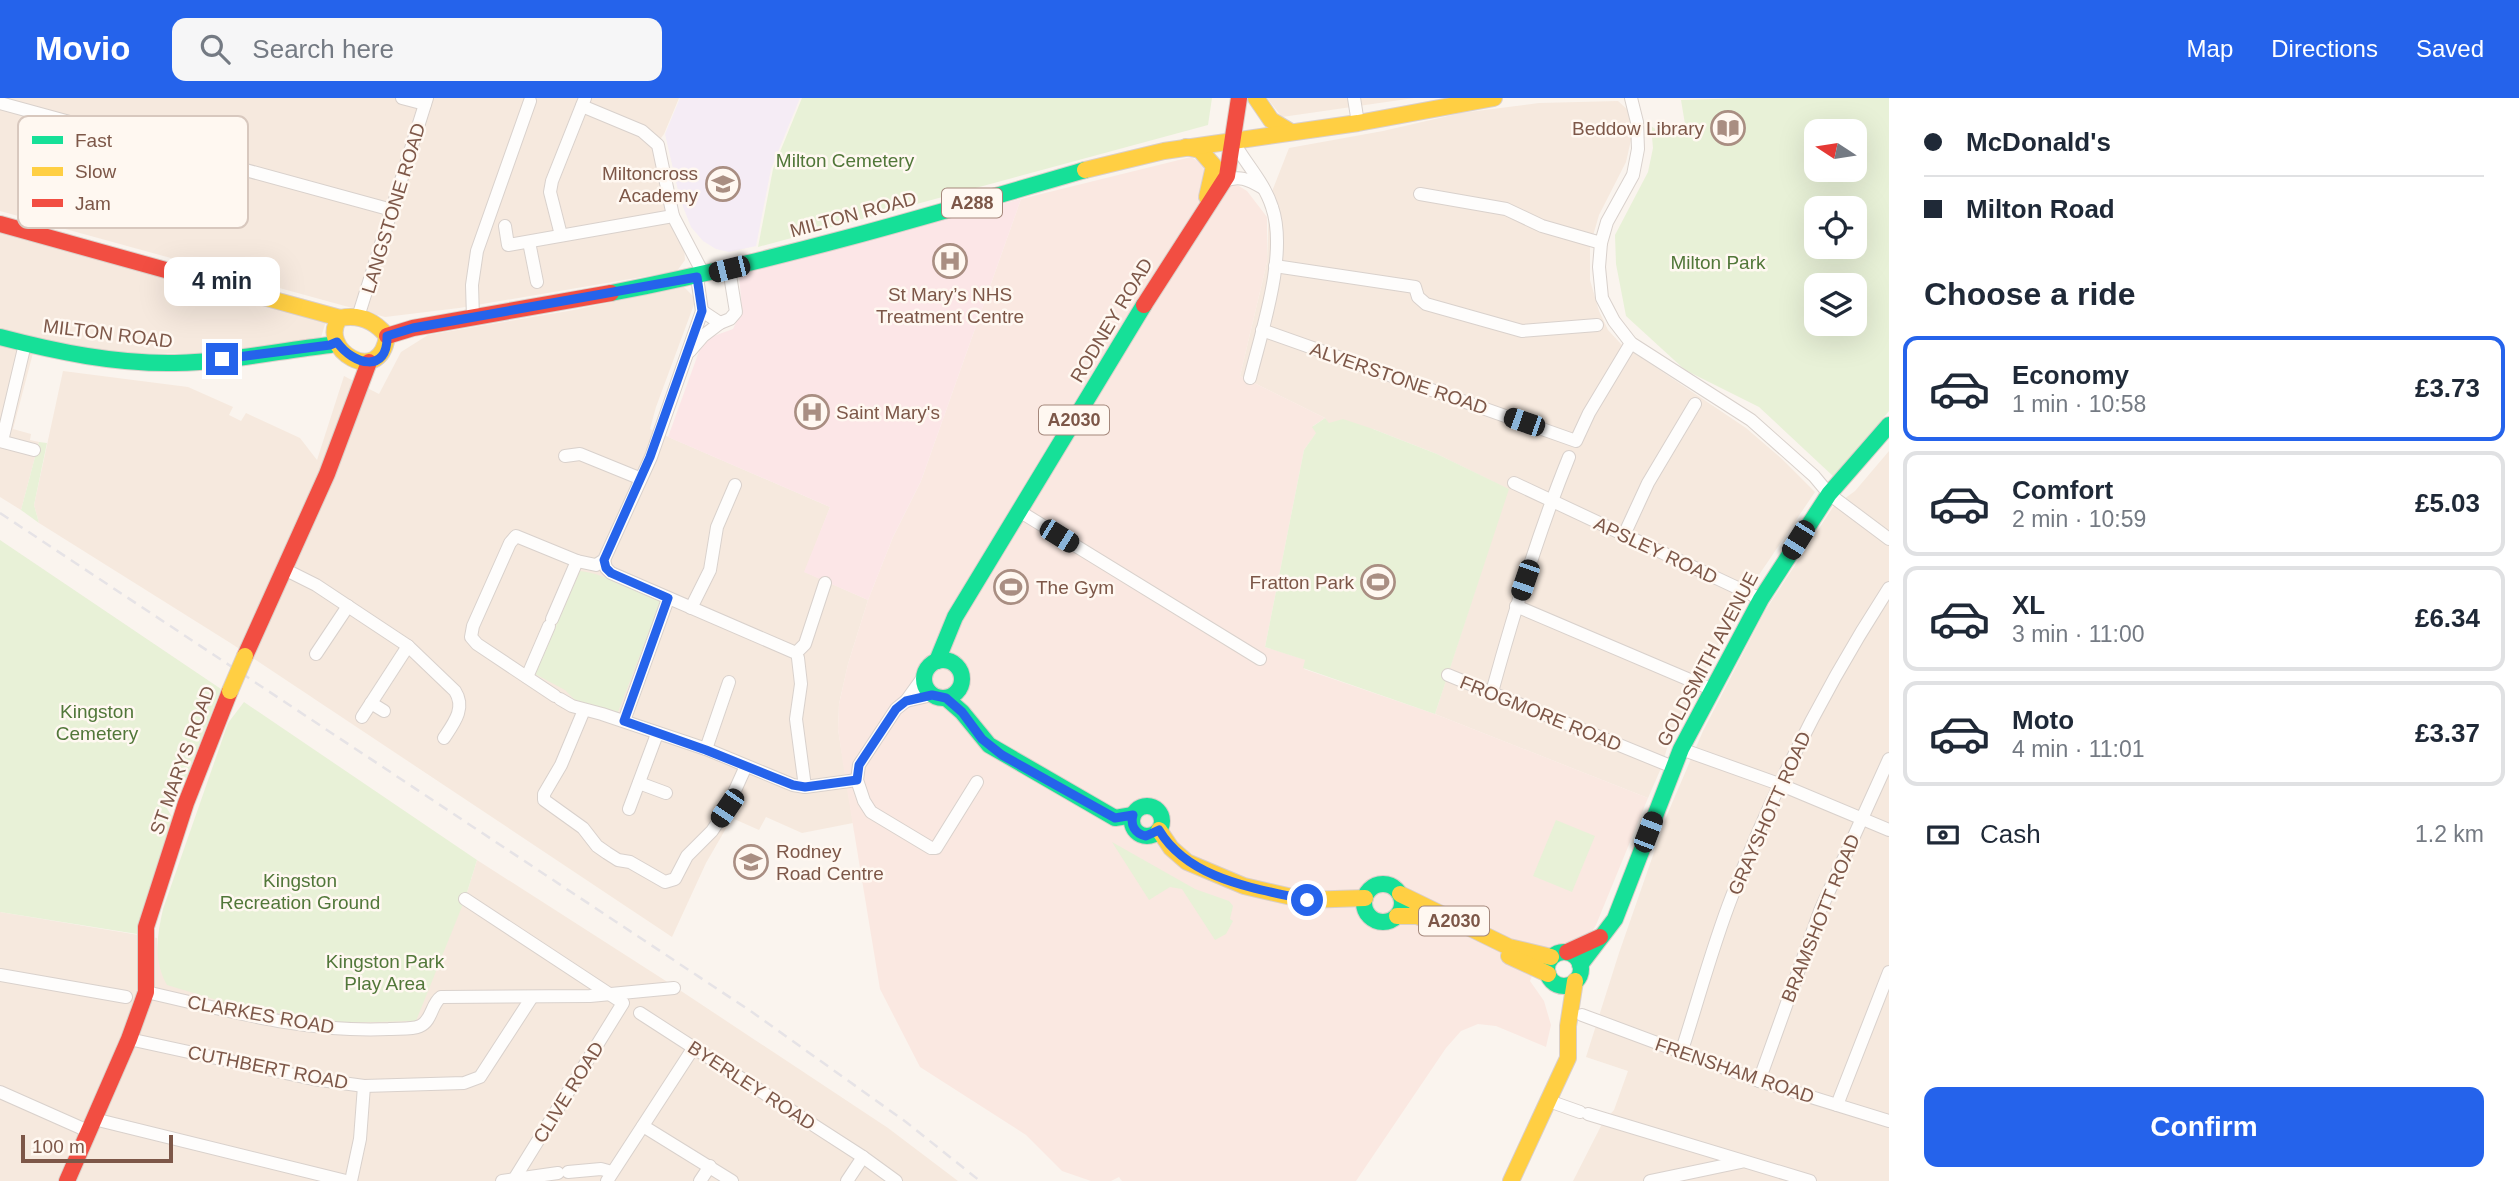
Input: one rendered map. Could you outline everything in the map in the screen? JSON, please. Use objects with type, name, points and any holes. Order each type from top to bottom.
[{"type":"main road","name":"A2030","points":[[1227,98],[1227,141]]},
{"type":"main road","name":"A2030","points":[[1227,141],[1239,98]]},
{"type":"main road","points":[[1256,98],[1271,120],[1291,132]]},
{"type":"main road","name":"MILTON ROAD","points":[[387,336],[413,328],[700,276],[891,227],[1117,161],[1186,147],[1358,123],[1457,101],[1494,98]]},
{"type":"main road","name":"RODNEY ROAD","points":[[945,663],[948,630],[1202,211],[1223,182],[1229,170],[1227,141]]},
{"type":"main road","name":"RODNEY ROAD","points":[[1202,211],[1215,181],[1227,141]]},
{"type":"main road","name":"RODNEY ROAD","points":[[1186,147],[1200,150],[1214,166],[1202,211]]},
{"type":"main road","points":[[0,224],[340,318],[358,317],[381,327],[387,336],[384,354],[379,360],[369,362],[352,357],[337,342],[333,334],[334,326],[340,318]]},
{"type":"main road","name":"MILTON ROAD","points":[[0,337],[87,355],[182,363],[337,342]]},
{"type":"main road","name":"ST MARYS ROAD","points":[[67,1181],[129,1039],[146,992],[146,927],[186,803],[230,691],[350,420],[369,362]]},
{"type":"main road","name":"GOLDSMITH AVENUE","points":[[1580,965],[1615,919],[1681,749],[1761,599],[1829,494],[1889,425]]},
{"type":"main road","name":"A2030","points":[[975,730],[960,673],[945,663],[929,667],[924,676],[925,687],[962,712],[975,730],[1002,755],[1115,818],[1133,815],[1144,805],[1155,807],[1162,820],[1159,830],[1169,847],[1206,872],[1251,887],[1307,900],[1365,898]]},
{"type":"main road","points":[[939,697],[956,693],[961,684]]},
{"type":"main road","points":[[1133,815],[1132,824],[1141,835],[1151,835],[1159,830]]},
{"type":"main road","name":"A2030","points":[[1551,979],[1417,916],[1397,916],[1383,922],[1372,919],[1364,908],[1365,898],[1368,891],[1378,885],[1391,886],[1400,894],[1509,947],[1559,954]]},
{"type":"main road","name":"A2030","points":[[1397,916],[1402,906],[1400,894]]},
{"type":"main road","points":[[1568,1026],[1547,965],[1559,954],[1604,936]]},
{"type":"main road","points":[[1511,1181],[1568,1058],[1568,1026],[1580,965],[1575,956],[1559,954]]},
{"type":"main road","points":[[1551,979],[1565,985],[1575,981]]},
{"type":"street","points":[[401,98],[426,101]]},
{"type":"street","points":[[1354,98],[1358,123]]},
{"type":"street","points":[[1631,98],[1637,122],[1638,149],[1633,175],[1607,222],[1601,243],[1599,267],[1602,298],[1614,321],[1631,343],[1751,420],[1814,476],[1829,494],[1889,539]]},
{"type":"street","name":"LANGSTONE ROAD","points":[[358,317],[426,101]]},
{"type":"street","points":[[473,318],[472,285],[477,251],[530,101]]},
{"type":"street","points":[[561,234],[550,192],[552,180],[584,102],[642,131],[658,145],[673,216],[700,276],[702,311],[650,457],[604,560],[596,565],[577,561],[516,536],[510,543],[473,626],[471,637],[477,644],[572,706],[706,750],[793,785],[805,787],[857,780]]},
{"type":"street","points":[[0,103],[48,116]]},
{"type":"street","points":[[1227,141],[1264,188],[1276,223],[1275,266],[1250,378]]},
{"type":"street","points":[[248,171],[393,210]]},
{"type":"street","points":[[1223,182],[1245,178],[1264,188]]},
{"type":"street","points":[[1420,194],[1506,209],[1542,226],[1601,243]]},
{"type":"street","points":[[505,226],[508,245],[673,216]]},
{"type":"street","points":[[529,242],[537,282]]},
{"type":"street","points":[[1275,266],[1415,287],[1418,297],[1426,304],[1522,331],[1597,325]]},
{"type":"street","points":[[683,359],[703,336],[730,319],[736,312],[729,269]]},
{"type":"street","points":[[702,311],[720,323]]},
{"type":"street","name":"ALVERSTONE ROAD","points":[[1262,330],[1576,441],[1589,413],[1631,343]]},
{"type":"street","points":[[25,344],[1,441],[34,450]]},
{"type":"street","points":[[1624,535],[1648,482],[1695,404]]},
{"type":"street","points":[[565,456],[580,454],[639,478]]},
{"type":"street","points":[[1492,692],[1516,606],[1551,500],[1569,457]]},
{"type":"street","name":"APSLEY ROAD","points":[[1514,482],[1761,599]]},
{"type":"street","points":[[691,608],[710,570],[717,527],[735,485]]},
{"type":"street","points":[[1020,511],[1260,659]]},
{"type":"street","points":[[604,560],[611,573],[797,655]]},
{"type":"street","points":[[527,677],[577,561]]},
{"type":"street","points":[[284,569],[316,585],[408,646],[458,696],[460,707],[444,738]]},
{"type":"street","points":[[805,787],[796,719],[801,684],[797,655],[805,643],[825,583]]},
{"type":"street","name":"GRAYSHOTT ROAD","points":[[1681,1053],[1731,898],[1779,784],[1829,689],[1889,588]]},
{"type":"street","points":[[624,721],[668,598]]},
{"type":"street","points":[[316,654],[348,606]]},
{"type":"street","points":[[1516,606],[1711,689]]},
{"type":"street","points":[[362,717],[408,646]]},
{"type":"street","name":"FROGMORE ROAD","points":[[1448,675],[1673,767]]},
{"type":"street","points":[[924,676],[906,701],[896,709],[859,765],[857,780],[864,801],[871,812],[931,848],[936,848],[977,782]]},
{"type":"street","points":[[706,750],[729,682]]},
{"type":"street","points":[[906,701],[939,697]]},
{"type":"street","points":[[371,704],[384,711]]},
{"type":"street","points":[[584,710],[563,761],[544,794],[544,800],[583,828],[597,846],[607,853],[618,860],[630,862],[665,882],[676,879],[687,856],[712,831],[727,808],[746,766]]},
{"type":"street","points":[[629,809],[657,734]]},
{"type":"street","points":[[1681,749],[1779,784],[1889,830]]},
{"type":"street","name":"BRAMSHOTT ROAD","points":[[1759,1082],[1820,911],[1889,759]]},
{"type":"street","points":[[639,783],[666,793]]},
{"type":"street","points":[[465,899],[611,995]]},
{"type":"street","points":[[1837,1105],[1889,972]]},
{"type":"street","points":[[0,975],[126,997]]},
{"type":"street","name":"CLARKES ROAD","points":[[146,992],[284,1021],[339,1029],[418,1027],[426,1023],[441,997],[611,995],[674,988]]},
{"type":"street","name":"CLIVE ROAD","points":[[509,1180],[623,1003],[611,995]]},
{"type":"street","name":"CUTHBERT ROAD","points":[[129,1039],[313,1079],[364,1086],[464,1083],[480,1077],[532,998]]},
{"type":"street","name":"BYERLEY ROAD","points":[[640,1013],[896,1181]]},
{"type":"street","name":"FRENSHAM ROAD","points":[[1582,1015],[1759,1082],[1889,1121]]},
{"type":"street","points":[[509,1180],[601,1169],[609,1177],[694,1047]]},
{"type":"street","points":[[0,1091],[91,1125],[348,1181],[360,1139],[364,1086]]},
{"type":"street","points":[[1549,1101],[1810,1181]]},
{"type":"street","points":[[643,1126],[732,1181]]},
{"type":"street","points":[[847,1181],[863,1157]]},
{"type":"street","points":[[1650,1181],[1745,1161]]},
{"type":"street","points":[[700,1181],[710,1166]]},
{"type":"shaded area","points":[[0,98],[679,98],[664,134],[653,149],[684,247],[685,260],[677,271],[459,308],[385,317],[62,228],[248,228],[248,116],[18,116],[18,216],[0,211]]},
{"type":"shaded area","name":"Miltoncross Academy","points":[[680,98],[800,98],[771,169],[756,246],[729,252],[716,249],[703,241],[691,227],[680,199],[665,134]]},
{"type":"shaded area","points":[[1267,98],[1414,98],[1282,117]]},
{"type":"shaded area","points":[[1618,101],[1629,111],[1631,140],[1626,162],[1599,215],[1590,246],[1590,280],[1608,330],[1621,344],[1746,428],[1815,492],[1742,600],[1693,692],[1648,798],[1435,714],[1508,489],[1437,454],[1373,429],[1329,424],[1325,418],[1240,376],[1267,262],[1269,199],[1289,148],[1461,113],[1539,103]]},
{"type":"shaded area","points":[[1191,157],[1247,191],[1267,217],[1267,262],[1240,376],[1325,418],[1313,426],[1317,432],[1304,450],[1265,647],[1306,660],[1304,669],[1435,714],[1648,798],[1596,925],[1589,936],[1573,943],[1542,950],[1530,981],[1544,1001],[1551,1025],[1546,1047],[1496,1026],[1478,1024],[1461,1031],[1446,1048],[1356,1181],[1122,1181],[1119,1177],[1111,1181],[1091,1181],[1062,1171],[1026,1135],[920,1067],[880,989],[845,777],[838,729],[839,704],[848,664],[868,600],[893,537],[921,481],[1021,199]]},
{"type":"shaded area","name":"Saint Mary's","points":[[1021,199],[921,481],[893,537],[868,600],[804,572],[830,507],[668,437],[701,346],[711,337],[733,329],[742,310],[739,275]]},
{"type":"shaded area","points":[[0,232],[326,321],[316,354],[33,353],[13,429],[31,434],[30,440],[39,442],[21,510],[0,497]]},
{"type":"shaded area","points":[[684,287],[696,299],[650,429],[830,507],[805,572],[868,600],[839,704],[838,729],[853,823],[802,833],[766,817],[759,830],[732,818],[706,863],[672,937],[232,644],[39,523],[34,505],[63,371],[188,387],[233,407],[229,415],[241,421],[246,413],[300,438],[317,460],[344,376],[379,394],[401,352],[428,335],[574,310]]},
{"type":"shaded area","points":[[1889,451],[1889,1181],[1573,1181],[1603,1122],[1614,1110],[1628,1071],[1586,1057],[1667,815],[1703,731],[1765,611],[1833,507],[1855,491]]},
{"type":"shaded area","points":[[477,860],[888,1128],[958,1181],[0,1181],[0,912],[157,938],[158,953],[228,1002],[240,1007],[465,899]]},
{"type":"green space","name":"Milton Cemetery","points":[[802,98],[1212,98],[1208,125],[758,247],[773,169]]},
{"type":"green space","name":"Milton Park","points":[[1889,98],[1889,411],[1834,477],[1759,407],[1685,370],[1626,316],[1616,264],[1615,235],[1648,172],[1653,148],[1651,126],[1661,133],[1686,130],[1681,100]]},
{"type":"green space","name":"Fratton Park","points":[[1325,418],[1329,423],[1343,419],[1373,429],[1437,454],[1509,489],[1435,714],[1303,668],[1305,660],[1265,647],[1304,450],[1316,433],[1312,427]]},
{"type":"green space","points":[[39,442],[47,443],[34,505],[39,523],[21,510]]},
{"type":"green space","name":"Kingston Cemetery","points":[[0,540],[221,689],[186,778],[172,786],[165,805],[172,817],[137,934],[0,912]]},
{"type":"green space","points":[[580,571],[610,579],[661,601],[618,712],[575,700],[565,690],[535,674]]},
{"type":"green space","name":"Kingston Recreation Ground","points":[[244,702],[477,860],[465,899],[416,1021],[337,1023],[240,1007],[167,985],[158,957],[163,909],[228,723]]},
{"type":"green space","points":[[1556,820],[1595,836],[1572,892],[1533,876]]},
{"type":"green space","points":[[1112,842],[1195,889],[1229,901],[1233,906],[1230,919],[1233,921],[1226,934],[1215,940],[1182,889],[1170,887],[1149,900]]},
{"type":"railway","points":[[0,513],[752,1012],[906,1122],[980,1181]]},
{"type":"traffic: fast","points":[[611,293],[790,253],[1085,170]]},
{"type":"traffic: fast","points":[[937,661],[955,617],[1144,305]]},
{"type":"traffic: fast","points":[[0,337],[87,356],[153,363],[233,358],[336,342]]},
{"type":"traffic: fast","points":[[1580,965],[1615,919],[1681,749],[1761,599],[1829,494],[1889,425]]},
{"type":"traffic: fast","points":[[943,660],[956,666],[962,679],[956,692],[943,698],[930,692],[924,679],[930,666],[943,660]]},
{"type":"traffic: fast","points":[[946,698],[962,712],[989,745],[1115,818],[1133,815]]},
{"type":"traffic: fast","points":[[1147,806],[1158,810],[1162,821],[1158,832],[1147,836],[1136,832],[1132,821],[1136,810],[1147,806]]},
{"type":"traffic: fast","points":[[1383,884],[1396,890],[1402,903],[1396,916],[1383,922],[1370,916],[1364,903],[1370,890],[1383,884]]},
{"type":"traffic: fast","points":[[1564,952],[1576,957],[1581,969],[1576,981],[1564,986],[1552,981],[1547,969],[1552,957],[1564,952]]},
{"type":"traffic: slow","points":[[1256,98],[1271,120],[1291,132]]},
{"type":"traffic: slow","points":[[1085,170],[1164,151],[1358,123],[1494,98]]},
{"type":"traffic: slow","points":[[1186,147],[1200,150],[1214,166],[1207,197]]},
{"type":"traffic: slow","points":[[252,294],[340,318],[366,320],[387,336],[382,352],[373,360],[363,362],[342,351],[336,341],[335,330],[340,318]]},
{"type":"traffic: slow","points":[[230,691],[245,656]]},
{"type":"traffic: slow","points":[[1159,830],[1171,848],[1187,862],[1244,886],[1305,900],[1365,898]]},
{"type":"traffic: slow","points":[[1400,894],[1509,947],[1551,957]]},
{"type":"traffic: slow","points":[[1397,916],[1417,916],[1436,924]]},
{"type":"traffic: slow","points":[[1509,956],[1548,974]]},
{"type":"traffic: slow","points":[[1511,1181],[1568,1058],[1568,1026],[1575,981]]},
{"type":"traffic: jam","points":[[1144,305],[1227,176],[1239,98]]},
{"type":"traffic: jam","points":[[0,224],[252,294]]},
{"type":"traffic: jam","points":[[387,336],[413,328],[611,293]]},
{"type":"traffic: jam","points":[[245,656],[327,474],[369,362]]},
{"type":"traffic: jam","points":[[67,1181],[129,1039],[146,992],[146,927],[186,803],[230,691]]},
{"type":"traffic: jam","points":[[1567,952],[1600,937]]},
{"type":"place","name":"Beddow Library","points":[[1728,128]]},
{"type":"place","name":"Miltoncross Academy","points":[[723,184]]},
{"type":"place","name":"St Mary’s NHS Treatment Centre","points":[[950,261]]},
{"type":"place","name":"Saint Mary's","points":[[812,412]]},
{"type":"place","name":"Fratton Park","points":[[1378,582]]},
{"type":"place","name":"The Gym","points":[[1011,587]]},
{"type":"place","name":"Rodney Road Centre","points":[[751,862]]},
{"type":"route","points":[[222,359],[337,342],[341,349],[352,357],[369,362],[379,360],[384,354],[387,336],[413,328],[697,277],[702,311],[650,457],[604,560],[611,573],[668,598],[624,721],[793,785],[805,787],[857,780],[859,765],[896,709],[906,701],[932,695],[946,698],[962,712],[982,739],[1002,755],[1115,818],[1133,815],[1132,824],[1137,832],[1146,836],[1159,830],[1169,847],[1186,861],[1206,872],[1251,887],[1307,900]]},
{"type":"park label","name":"Kingston Park Play Area","points":[[385,972]]}]
